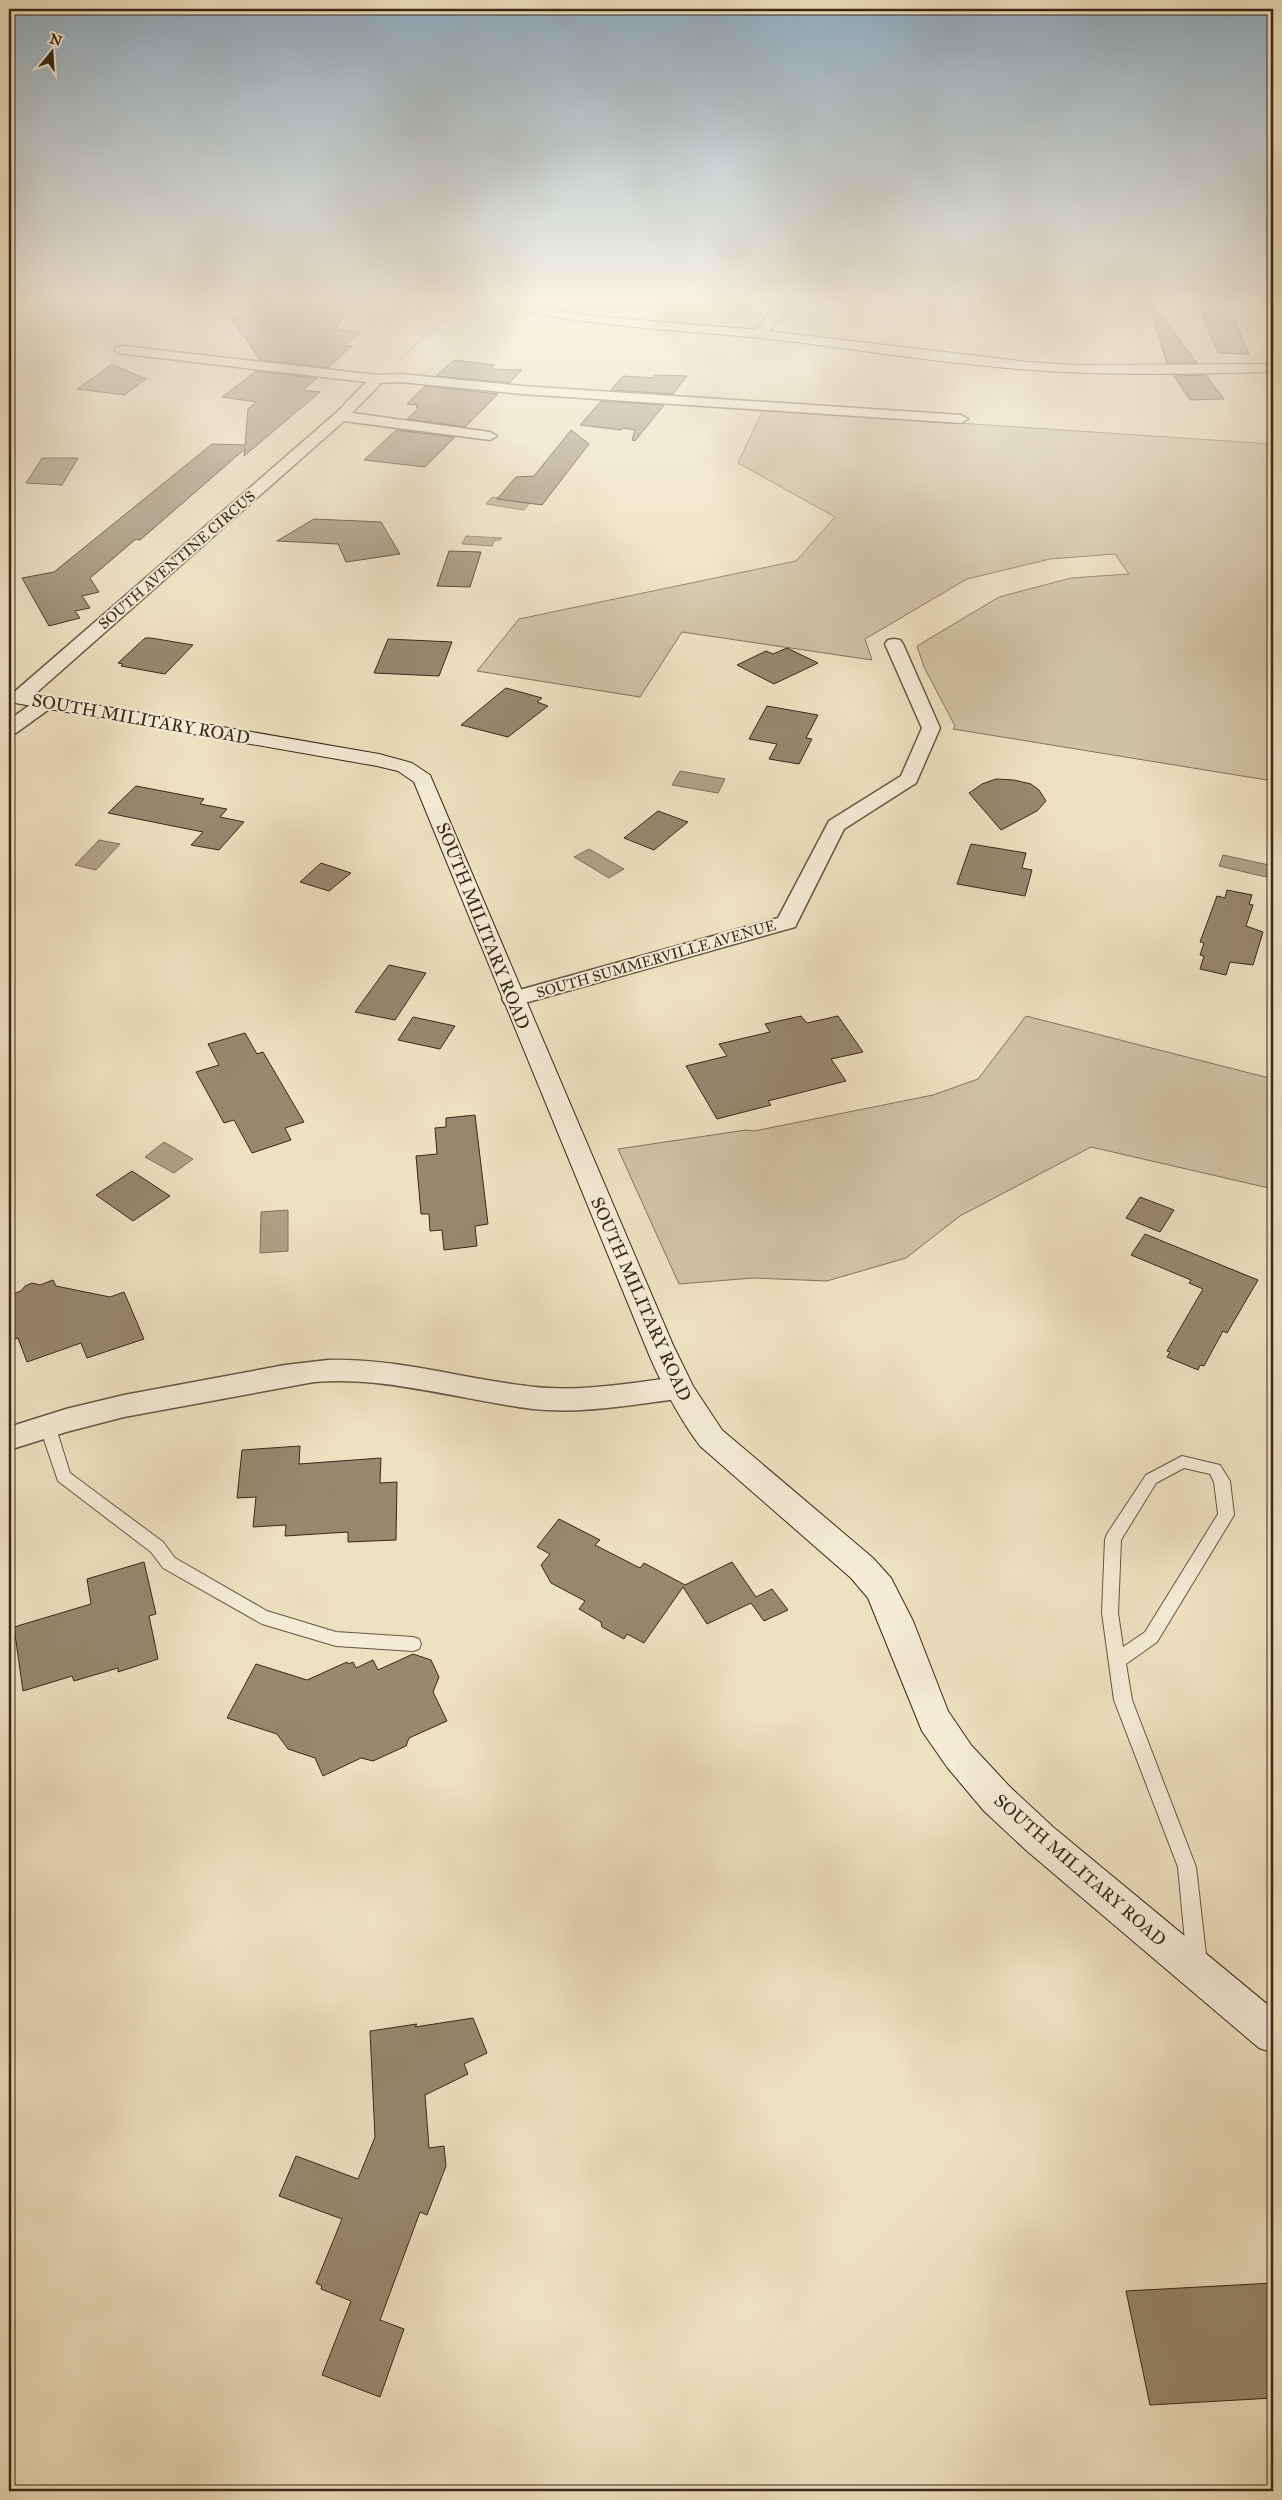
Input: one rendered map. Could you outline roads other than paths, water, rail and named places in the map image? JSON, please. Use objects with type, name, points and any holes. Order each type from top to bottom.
[{"type":"street","name":"SOUTH AVENTINE CIRCUS","points":[[9,729],[25,699],[340,417]]},
{"type":"street","points":[[346,417],[490,436]]},
{"type":"street","points":[[926,417],[961,419]]},
{"type":"street","name":"SOUTH SUMMERVILLE AVENUE","points":[[513,999],[787,922],[836,824],[909,779],[931,728],[894,644]]},
{"type":"street","name":"SOUTH MILITARY ROAD","points":[[25,699],[379,760],[415,772],[423,779],[513,999],[678,1388],[695,1417],[711,1438],[862,1568],[880,1588],[896,1621],[934,1720],[959,1756],[984,1785],[1040,1839],[1273,2034]]},
{"type":"street","points":[[9,1439],[47,1425],[65,1422],[138,1402],[298,1374],[354,1370],[536,1398],[576,1400],[678,1388]]},
{"type":"lane","points":[[47,1425],[63,1477],[157,1547],[169,1563],[262,1617],[336,1639],[413,1644]]},
{"type":"lane","points":[[1117,1661],[1151,1637],[1226,1515],[1222,1482],[1215,1469],[1182,1462],[1151,1479],[1113,1539],[1110,1613],[1117,1661],[1123,1700],[1187,1867],[1198,1971]]}]
